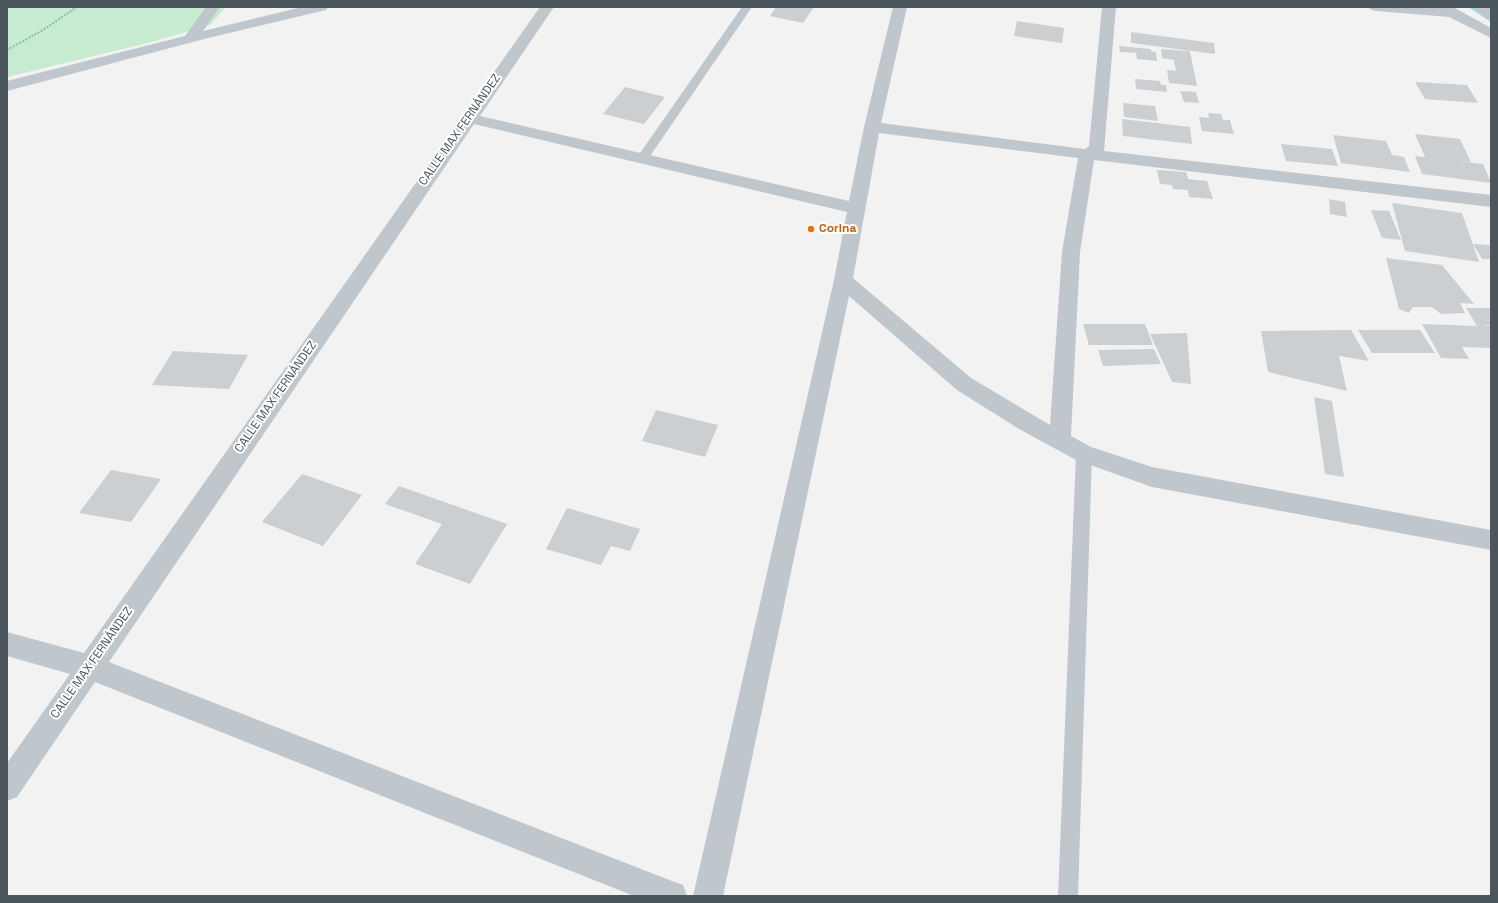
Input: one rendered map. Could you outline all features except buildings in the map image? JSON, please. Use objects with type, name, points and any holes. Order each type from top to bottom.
[{"type":"street","points":[[191,37],[213,7]]},
{"type":"street","points":[[7,86],[89,66],[191,37],[321,7]]},
{"type":"street","name":"CALLE MAX FERNÁNDEZ","points":[[7,787],[546,7]]},
{"type":"street","points":[[708,896],[843,280],[872,127],[900,7]]},
{"type":"street","points":[[1087,154],[1097,149],[1109,7]]},
{"type":"street","points":[[1376,7],[1448,10],[1491,34]]},
{"type":"street","points":[[1480,7],[1491,15]]},
{"type":"street","points":[[469,118],[857,209]]},
{"type":"street","points":[[872,127],[1087,154],[1491,201]]},
{"type":"street","points":[[1060,441],[1071,252],[1087,154]]},
{"type":"street","points":[[843,280],[964,384],[1027,423],[1084,454],[1152,476],[1491,540]]},
{"type":"street","points":[[7,644],[89,667],[672,896]]},
{"type":"lane","points":[[642,159],[748,7]]},
{"type":"lane","points":[[1068,896],[1084,454]]},
{"type":"path","points":[[7,50],[43,30],[77,7]]},
{"type":"green space","points":[[7,7],[226,7],[210,25],[148,43],[7,77]]},
{"type":"waterway","points":[[1471,7],[1491,20]]},
{"type":"place","name":"Corina","points":[[811,229]]}]
